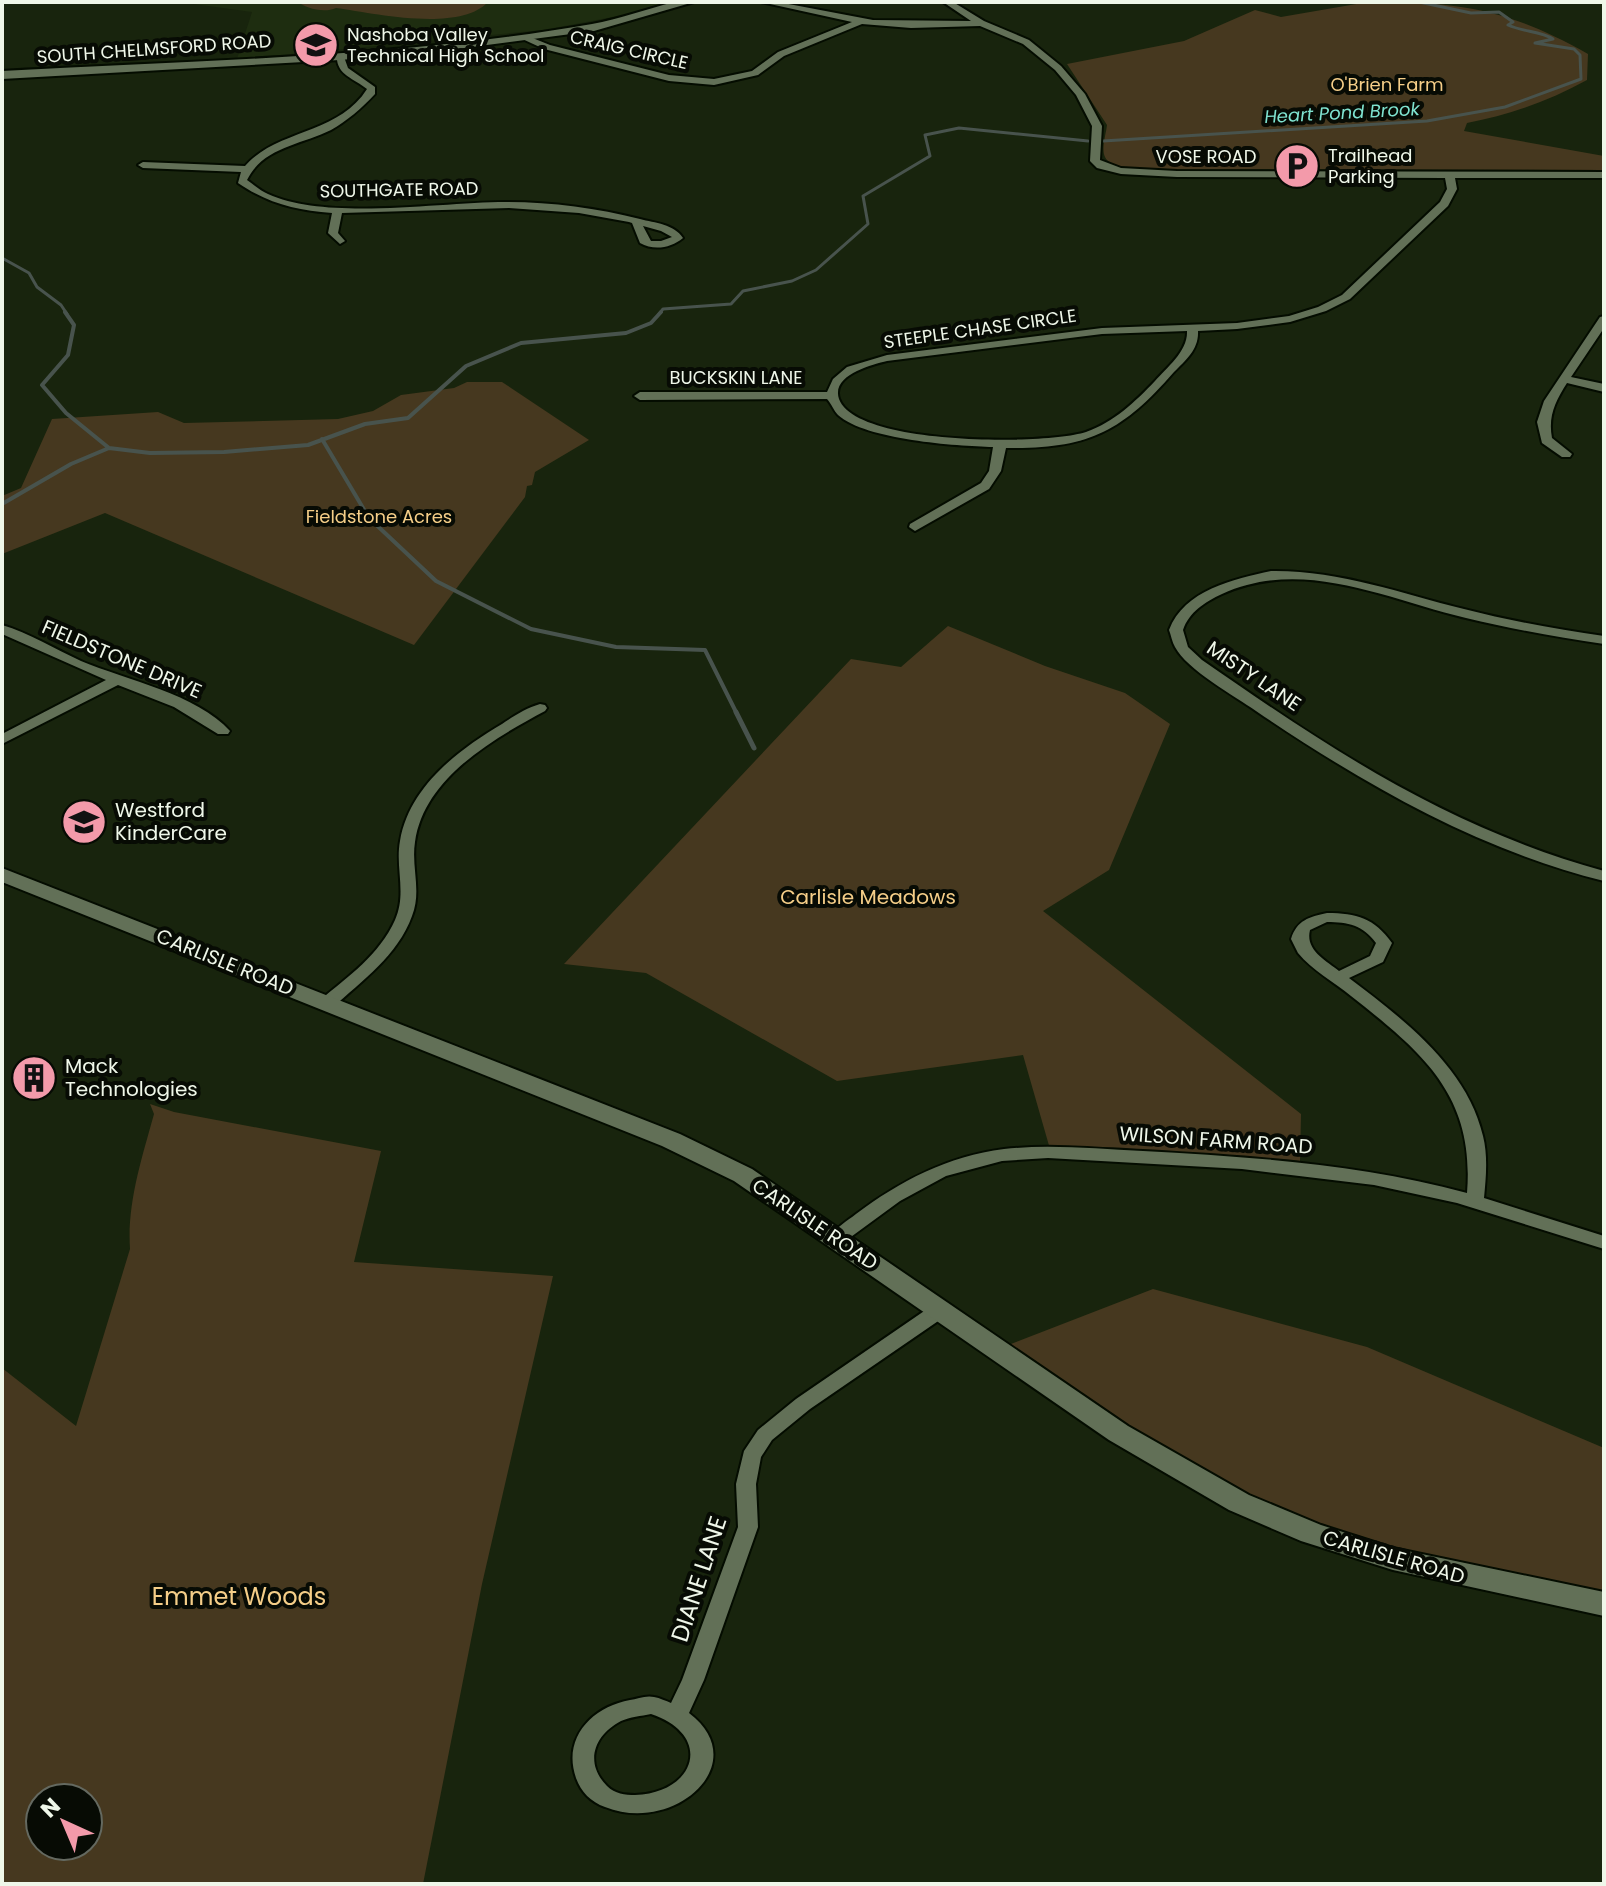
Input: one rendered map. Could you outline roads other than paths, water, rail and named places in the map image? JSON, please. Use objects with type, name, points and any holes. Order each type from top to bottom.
[{"type":"main road","name":"SOUTH CHELMSFORD ROAD","points":[[2,75],[340,56],[522,37],[618,22],[688,2]]},
{"type":"main road","name":"CARLISLE ROAD","points":[[2,874],[671,1140],[743,1175],[1152,1455],[1270,1517],[1350,1549],[1405,1564],[1604,1604]]},
{"type":"street","points":[[765,2],[861,21],[911,25],[981,23]]},
{"type":"street","name":"VOSE ROAD","points":[[947,2],[981,23],[1026,42],[1067,78],[1094,120],[1097,134],[1093,156],[1101,166],[1134,172],[1177,174],[1604,175]]},
{"type":"street","name":"CRAIG CIRCLE","points":[[522,37],[547,47],[669,78],[714,82],[755,73],[781,54],[861,21]]},
{"type":"street","points":[[143,165],[245,169],[268,151],[327,128],[347,116],[372,89],[340,67],[340,56]]},
{"type":"street","name":"SOUTHGATE ROAD","points":[[245,169],[242,181],[250,190],[267,199],[338,210],[507,205],[600,212],[636,221]]},
{"type":"street","name":"STEEPLE CHASE CIRCLE","points":[[833,395],[834,386],[845,375],[863,365],[887,358],[1102,331],[1273,322],[1335,303],[1354,290],[1444,204],[1452,189],[1449,175]]},
{"type":"street","points":[[338,210],[333,233],[340,241]]},
{"type":"street","points":[[1566,454],[1546,440],[1543,422],[1550,401],[1604,319]]},
{"type":"street","points":[[833,395],[842,412],[875,429],[1000,445],[1072,439],[1113,424],[1185,354],[1193,341],[1192,327]]},
{"type":"street","points":[[1564,379],[1604,388]]},
{"type":"street","name":"BUCKSKIN LANE","points":[[640,396],[833,395]]},
{"type":"street","points":[[915,527],[985,486],[995,471],[1000,445]]},
{"type":"street","name":"MISTY LANE","points":[[1604,640],[1471,616],[1342,580],[1296,573],[1257,577],[1227,586],[1183,614],[1176,630],[1182,648],[1197,663],[1396,794],[1490,839],[1604,876]]},
{"type":"street","name":"FIELDSTONE DRIVE","points":[[2,629],[117,680],[179,703],[202,714],[223,731]]},
{"type":"street","points":[[2,740],[117,680]]},
{"type":"street","points":[[326,1004],[371,965],[403,918],[411,881],[406,847],[422,801],[481,743],[540,708]]},
{"type":"street","points":[[1337,978],[1377,959],[1384,943],[1373,928],[1362,922],[1348,918],[1320,918],[1301,929],[1298,937],[1300,945],[1337,978],[1427,1056],[1463,1102],[1477,1152],[1475,1201]]},
{"type":"street","name":"WILSON FARM ROAD","points":[[838,1238],[876,1208],[931,1175],[982,1159],[1032,1152],[1260,1163],[1384,1180],[1475,1201],[1604,1243]]},
{"type":"street","name":"DIANE LANE","points":[[677,1714],[693,1680],[748,1527],[746,1484],[751,1456],[765,1435],[803,1404],[940,1310]]},
{"type":"street","points":[[651,1705],[677,1714],[697,1734],[701,1749],[700,1766],[692,1781],[679,1794],[642,1806],[623,1805],[605,1798],[591,1787],[583,1772],[581,1756],[585,1739],[596,1724],[611,1712],[631,1706],[651,1705]]},
{"type":"waterway","name":"Heart Pond Brook","points":[[1103,141],[1427,121],[1505,107],[1581,79],[1580,55],[1574,49],[1535,43],[1553,39],[1508,25],[1513,22],[1499,12],[1471,13],[1419,2]]},
{"type":"waterway","name":"Heart Pond Brook","points":[[659,314],[663,309],[731,304],[743,291],[792,281],[816,270],[868,224],[863,196],[930,156],[925,135],[959,128],[1088,141]]},
{"type":"waterway","name":"Heart Pond Brook","points":[[2,258],[29,273],[37,287],[61,305],[67,314]]},
{"type":"waterway","name":"Heart Pond Brook","points":[[65,312],[74,325],[68,355],[42,385],[66,413],[109,448]]},
{"type":"waterway","name":"Heart Pond Brook","points":[[322,440],[365,424],[408,418],[466,366],[521,343],[626,333],[651,323],[661,312]]},
{"type":"waterway","name":"Heart Pond Brook","points":[[109,448],[150,453],[224,452],[308,445],[322,440]]},
{"type":"waterway","points":[[322,440],[369,518],[436,581],[531,629],[616,647],[705,650],[754,748]]},
{"type":"waterway","points":[[2,504],[71,464],[109,448]]},
{"type":"place","name":"Nashoba Valley Technical High School","points":[[316,45]]},
{"type":"place","name":"Trailhead Parking","points":[[1297,166]]},
{"type":"place","name":"Westford KinderCare","points":[[84,822]]},
{"type":"place","name":"Mack Technologies","points":[[34,1078]]},
{"type":"park label","name":"O'Brien Farm","points":[[1387,85]]},
{"type":"park label","name":"Fieldstone Acres","points":[[379,517]]},
{"type":"park label","name":"Carlisle Meadows","points":[[868,897]]},
{"type":"park label","name":"Emmet Woods","points":[[239,1597]]}]
